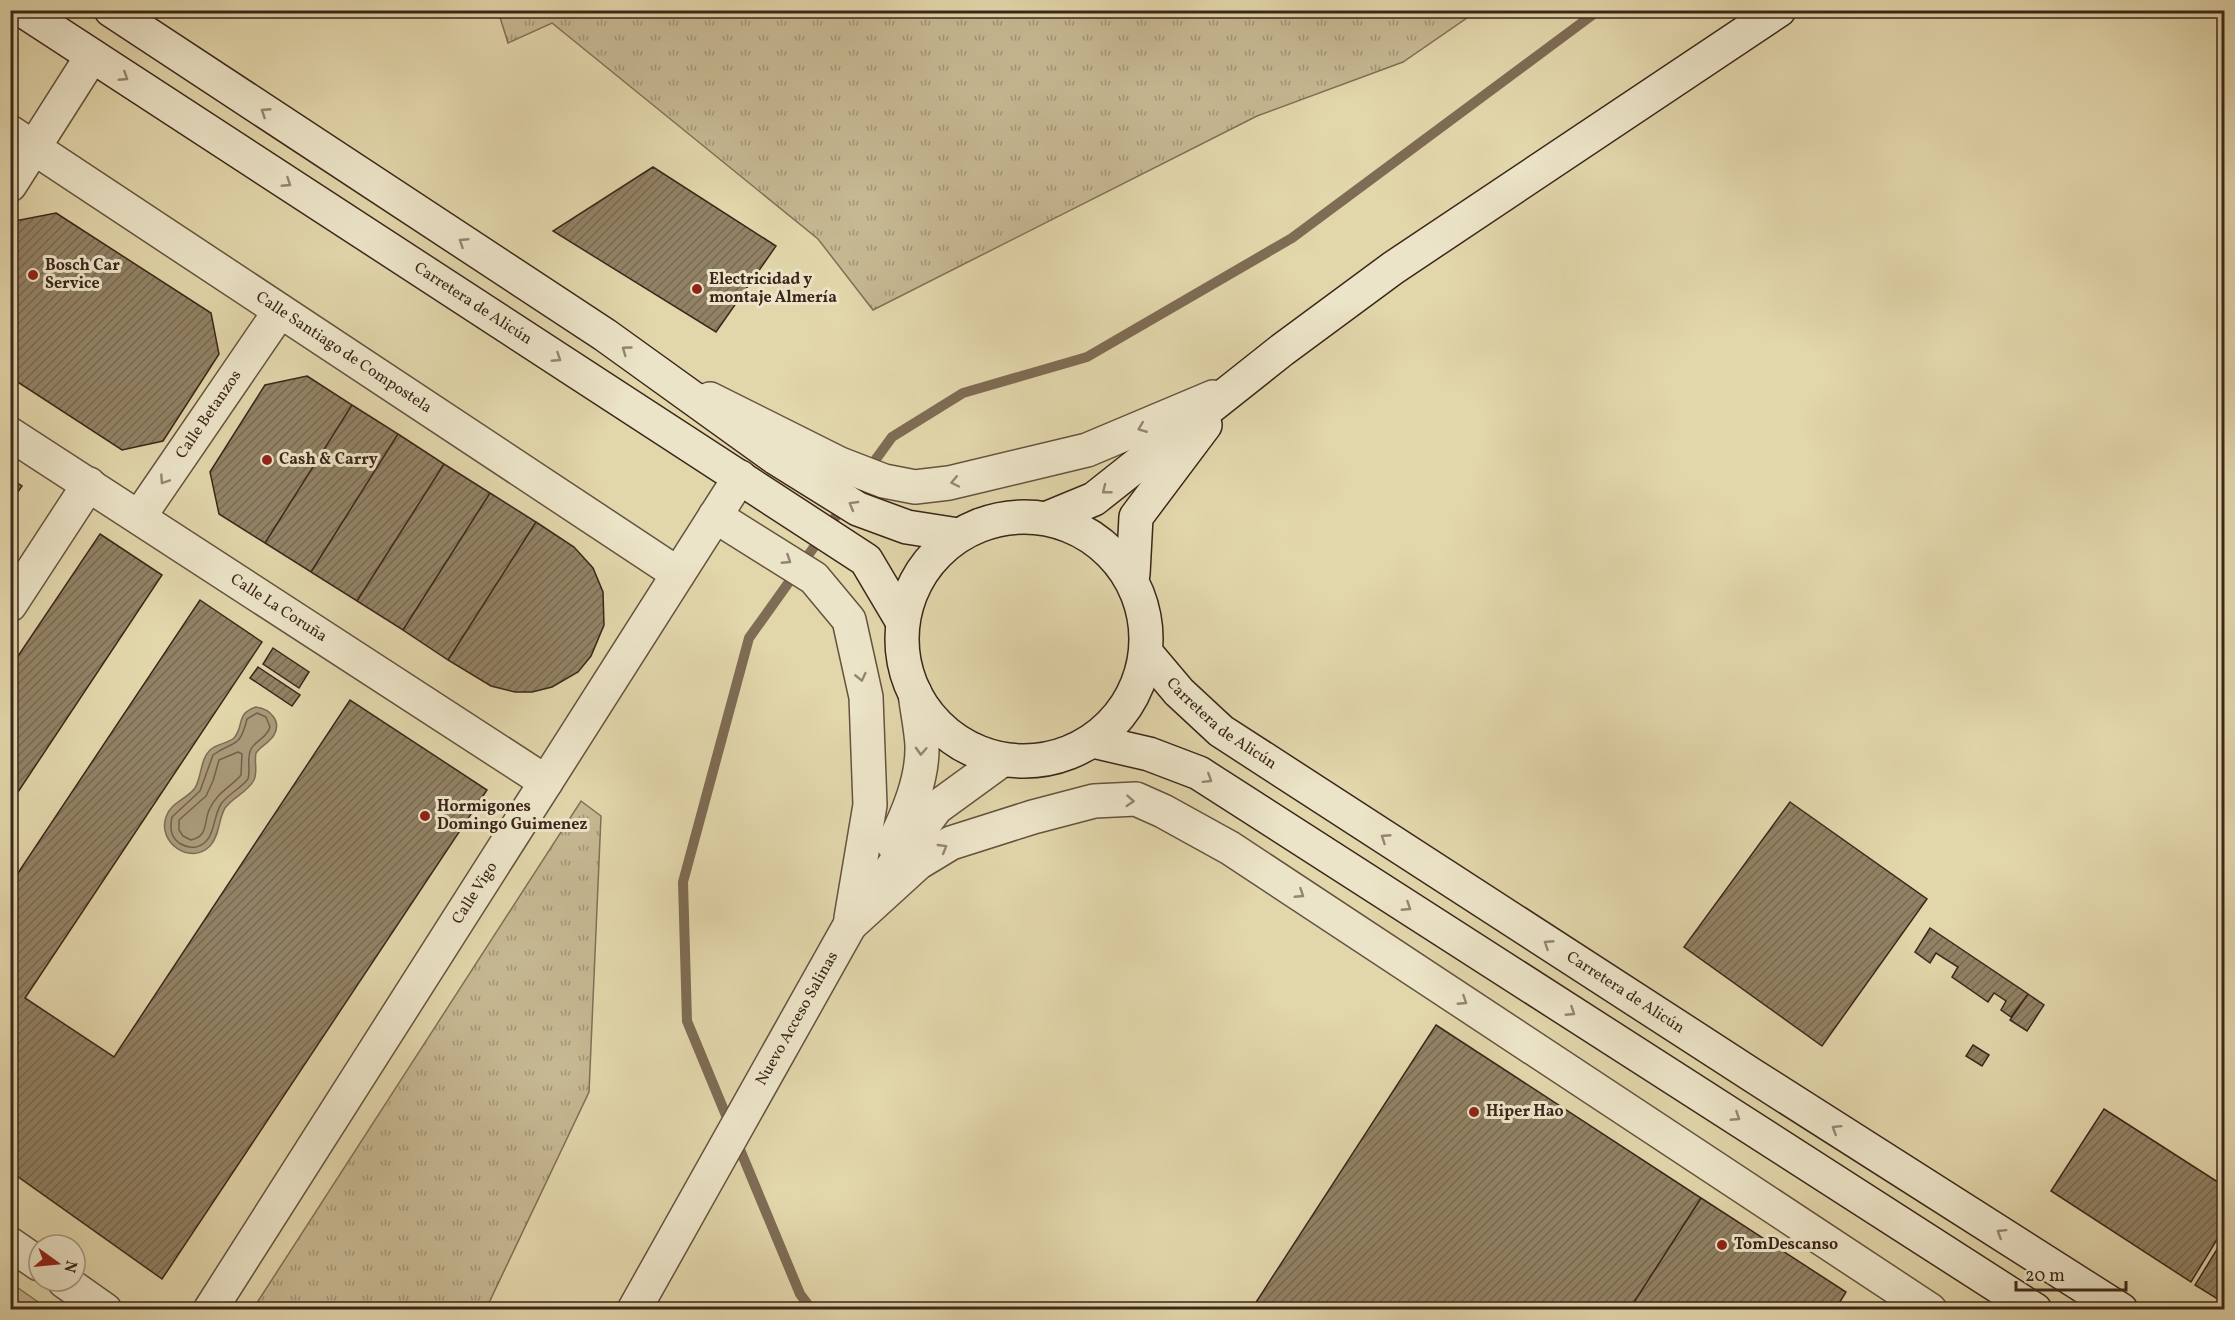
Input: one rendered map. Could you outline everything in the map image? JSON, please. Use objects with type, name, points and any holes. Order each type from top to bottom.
[{"type":"main road","name":"Carretera de Alicún","points":[[22,10],[866,560],[901,619]]},
{"type":"main road","points":[[111,10],[605,335],[655,372],[782,448],[858,509],[907,527],[958,535]]},
{"type":"main road","points":[[850,925],[907,816],[919,771],[922,746],[915,693],[901,653],[901,619],[911,590],[929,561],[958,535],[1001,522],[1048,518],[1094,499],[1234,388],[1393,268],[1779,10]]},
{"type":"main road","points":[[10,185],[23,140],[92,56]]},
{"type":"main road","name":"Calle Santiago de Compostela","points":[[23,140],[678,574]]},
{"type":"main road","name":"Calle Betanzos","points":[[139,517],[280,311]]},
{"type":"main road","points":[[782,448],[840,464],[885,481],[915,487],[949,483],[1087,450],[1166,419],[1234,388]]},
{"type":"main road","points":[[915,693],[935,722],[958,742],[1002,760],[1038,761],[1093,741],[1129,700],[1146,653],[1149,620],[1133,574],[1136,517],[1234,388]]},
{"type":"main road","name":"Calle La Coruña","points":[[10,434],[546,782]]},
{"type":"main road","points":[[10,605],[88,484]]},
{"type":"main road","name":"Calle Vigo","points":[[210,1310],[678,574],[726,523],[750,484]]},
{"type":"main road","points":[[1048,518],[1094,536],[1133,574]]},
{"type":"main road","points":[[726,523],[814,578],[849,620],[866,697],[870,805],[850,925]]},
{"type":"main road","name":"Carretera de Alicún","points":[[1146,653],[1179,692],[1221,732],[1731,1062],[2121,1310]]},
{"type":"main road","points":[[1093,741],[1149,754],[1199,773],[2035,1310]]},
{"type":"main road","name":"Nuevo Acceso Salinas","points":[[634,1310],[850,925],[936,808],[1002,760]]},
{"type":"main road","points":[[850,925],[918,863],[951,843],[1033,817],[1094,801],[1136,799],[1163,811],[1230,848],[1930,1310]]},
{"type":"main road","points":[[10,1244],[27,1256]]},
{"type":"main road","points":[[81,1293],[105,1310]]},
{"type":"green space","points":[[498,10],[1477,11],[1403,62],[1257,116],[873,310],[818,239],[552,23],[508,43]]},
{"type":"green space","points":[[581,801],[601,816],[589,1092],[486,1309],[253,1309]]},
{"type":"green space","points":[[11,1283],[48,1309],[24,1309],[11,1300]]},
{"type":"water","points":[[256,707],[270,713],[277,725],[272,738],[256,753],[254,780],[225,808],[216,837],[210,846],[202,852],[193,853],[177,848],[166,835],[164,826],[168,812],[195,788],[204,758],[210,750],[234,738],[245,713]]},
{"type":"building","name":"Electricidad y montaje Almería","points":[[653,167],[776,246],[716,332],[553,231]]},
{"type":"building","points":[[56,213],[211,313],[219,354],[163,441],[122,450],[10,377],[10,228],[15,221]]},
{"type":"building","name":"Cash & Carry","points":[[307,376],[352,405],[265,543],[219,514],[210,472],[265,385]]},
{"type":"building","points":[[352,405],[398,434],[311,572],[265,543]]},
{"type":"building","points":[[398,434],[444,464],[357,601],[311,572]]},
{"type":"building","points":[[444,464],[490,493],[403,630],[357,601]]},
{"type":"building","points":[[10,478],[22,486],[10,503]]},
{"type":"building","points":[[490,493],[536,522],[448,660],[403,630]]},
{"type":"building","points":[[536,522],[574,547],[593,568],[603,592],[604,625],[591,656],[578,672],[552,687],[532,692],[515,692],[491,686],[448,660]]},
{"type":"building","points":[[100,534],[162,575],[10,804],[10,668]]},
{"type":"building","points":[[200,600],[262,642],[25,998],[114,1057],[350,700],[487,790],[162,1279],[10,1171],[10,885]]},
{"type":"building","points":[[273,648],[309,672],[299,688],[263,664]]},
{"type":"building","points":[[258,667],[300,695],[292,706],[250,678]]},
{"type":"building","points":[[1790,802],[1927,899],[1822,1046],[1684,947]]},
{"type":"building","points":[[1930,928],[2028,994],[2011,1017],[2001,1010],[2006,1001],[1994,993],[1988,1002],[1952,977],[1958,967],[1936,953],[1930,963],[1915,952]]},
{"type":"building","points":[[2028,994],[2044,1005],[2027,1031],[2010,1020]]},
{"type":"building","name":"Hiper Hao","points":[[1436,1025],[1701,1198],[1629,1310],[1251,1310]]},
{"type":"building","points":[[1973,1045],[1989,1055],[1982,1066],[1966,1056]]},
{"type":"building","points":[[2104,1109],[2224,1186],[2224,1228],[2191,1282],[2051,1191]]},
{"type":"building","name":"TomDescanso","points":[[1701,1198],[1846,1292],[1835,1310],[1629,1310]]},
{"type":"building","points":[[2224,1238],[2224,1303],[2195,1285]]},
{"type":"waterway","points":[[868,470],[892,437],[963,393],[1087,357],[1292,238],[1599,10]]},
{"type":"waterway","points":[[730,1125],[687,1021],[683,882],[749,638],[844,505]]},
{"type":"waterway","points":[[736,1140],[800,1294],[812,1310]]},
{"type":"place","name":"Bosch Car Service","points":[[33,275]]},
{"type":"place","name":"Electricidad y montaje Almería","points":[[697,289]]},
{"type":"place","name":"Cash & Carry","points":[[267,460]]},
{"type":"place","name":"Hormigones Domingo Guimenez","points":[[425,816]]},
{"type":"place","name":"Hiper Hao","points":[[1474,1112]]},
{"type":"place","name":"TomDescanso","points":[[1722,1245]]}]
